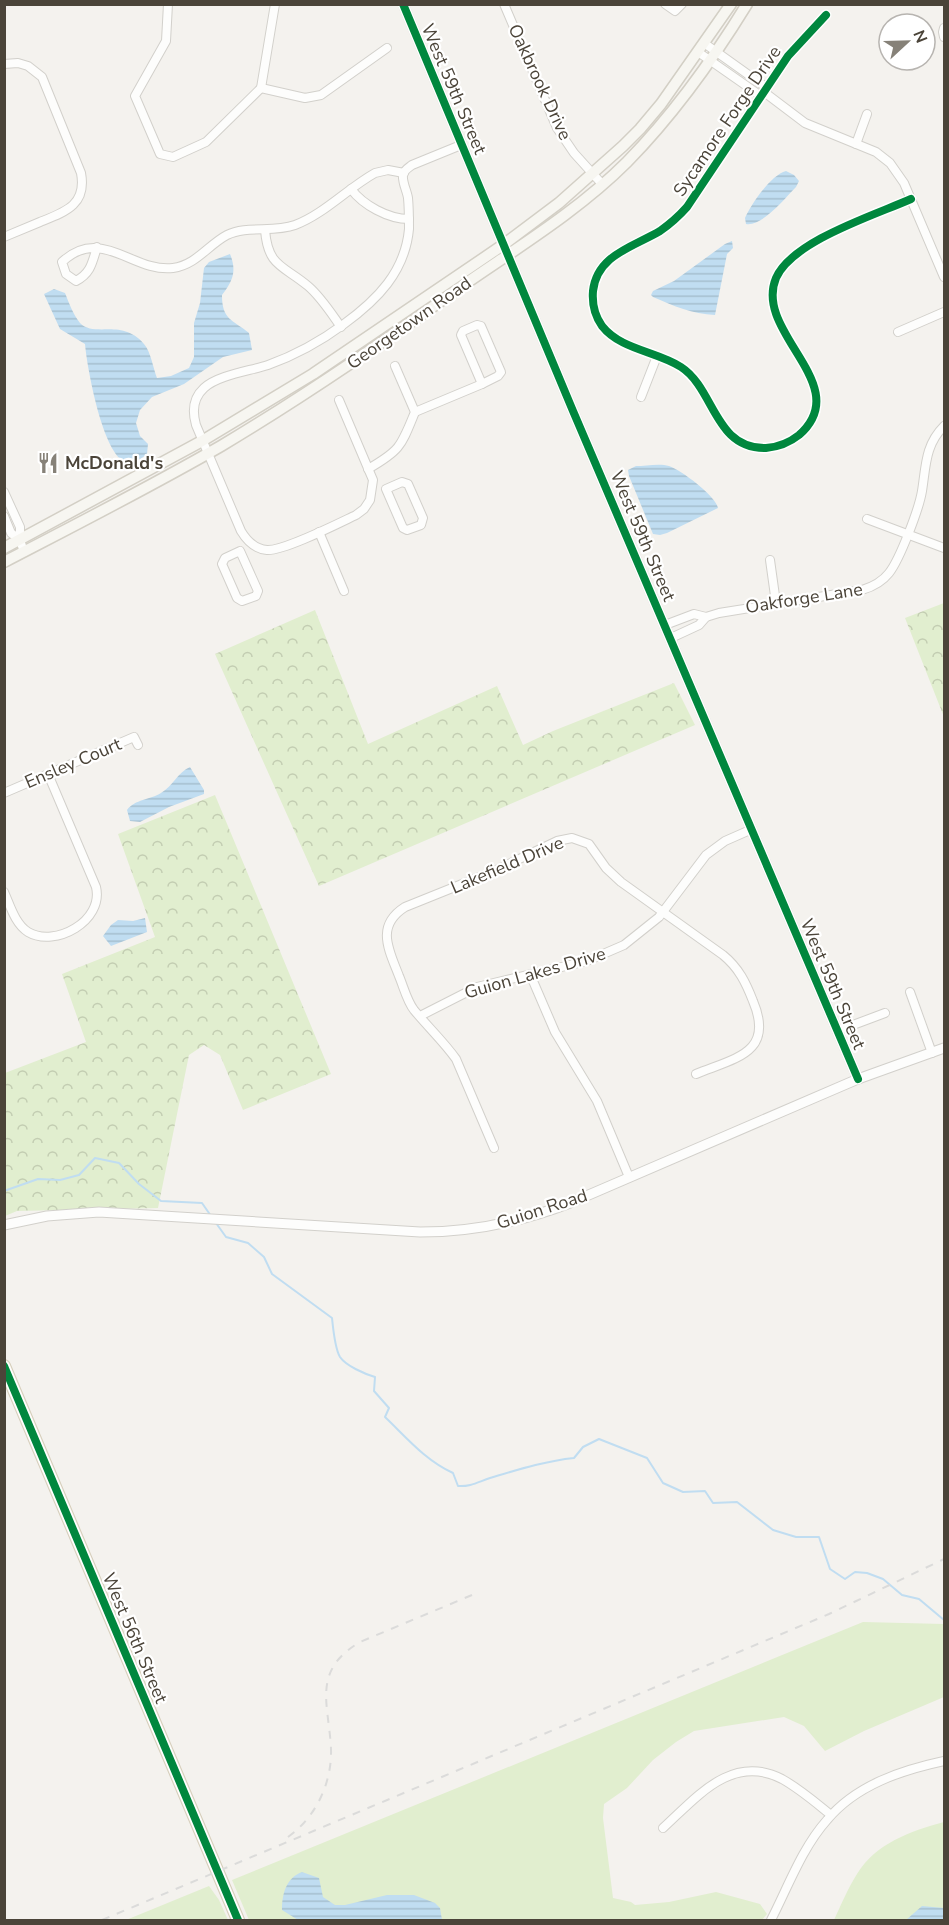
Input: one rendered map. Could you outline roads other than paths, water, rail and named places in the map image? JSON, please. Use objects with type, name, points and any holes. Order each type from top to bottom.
[{"type":"main road","name":"Georgetown Road","points":[[4,562],[207,453],[334,375],[506,250],[640,129],[731,4]]},
{"type":"main road","name":"Georgetown Road","points":[[4,548],[202,441],[314,374],[570,211],[626,163],[656,130],[714,57],[747,4]]},
{"type":"main road","name":"West 56th Street","points":[[4,1366],[238,1920]]},
{"type":"street","points":[[168,4],[166,42],[135,96],[160,154],[173,157],[206,142],[261,88],[275,4]]},
{"type":"street","name":"West 59th Street","points":[[403,4],[750,830],[858,1079]]},
{"type":"street","name":"Oakbrook Drive","points":[[504,4],[557,128],[574,153],[603,184]]},
{"type":"street","points":[[665,4],[675,10],[682,4]]},
{"type":"street","name":"Sycamore Forge Drive","points":[[826,15],[791,52],[683,212],[662,230],[611,257],[597,276],[593,302],[601,324],[618,340],[657,356],[689,373],[722,424],[739,441],[766,448],[779,446],[792,440],[808,423],[815,403],[815,393],[808,371],[775,315],[772,295],[777,278],[789,261],[814,242],[911,199]]},
{"type":"street","points":[[945,28],[943,32],[945,37]]},
{"type":"street","points":[[261,88],[305,98],[320,96],[387,48]]},
{"type":"street","points":[[701,48],[805,123],[879,154],[890,163],[901,177],[945,277]]},
{"type":"street","points":[[4,64],[21,64],[31,68],[39,75],[81,172],[82,183],[79,196],[65,212],[4,237]]},
{"type":"street","points":[[856,144],[867,114]]},
{"type":"street","points":[[339,400],[373,480],[370,500],[359,513],[319,532],[271,550],[262,549],[249,542],[241,531],[202,441],[193,411],[197,398],[208,384],[292,356],[341,327],[374,301],[389,282],[403,255],[408,236],[408,198],[403,180],[404,173],[412,165],[461,145]]},
{"type":"street","points":[[97,248],[92,265],[85,276],[76,281],[66,274],[62,262],[70,254],[97,248],[108,249],[152,267],[180,267],[193,261],[230,234],[286,228],[299,223],[382,171],[391,170],[404,173]]},
{"type":"street","points":[[351,189],[364,203],[397,218],[409,219]]},
{"type":"street","points":[[265,230],[271,257],[317,294],[341,327]]},
{"type":"street","points":[[898,332],[945,312]]},
{"type":"street","points":[[368,469],[391,456],[398,449],[415,412],[482,384],[498,376],[501,372],[481,326],[477,325],[463,331],[461,335],[482,384]]},
{"type":"street","points":[[641,397],[657,356]]},
{"type":"street","points":[[395,366],[415,412]]},
{"type":"street","name":"Oakforge Lane","points":[[671,638],[699,626],[706,617],[730,610],[855,592],[874,585],[891,569],[907,534],[921,497],[928,449],[935,436],[945,426]]},
{"type":"street","points":[[373,488],[386,489],[402,482],[408,484],[423,518],[421,525],[410,530],[403,528],[386,489]]},
{"type":"street","points":[[4,492],[20,527],[20,540],[24,552]]},
{"type":"street","points":[[4,516],[11,533],[20,540]]},
{"type":"street","points":[[867,519],[945,548]]},
{"type":"street","points":[[319,532],[345,591]]},
{"type":"street","points":[[240,551],[258,591],[255,596],[242,602],[237,598],[222,564],[225,558],[240,551],[249,542]]},
{"type":"street","points":[[770,560],[776,603]]},
{"type":"street","points":[[665,625],[694,614],[706,617]]},
{"type":"street","name":"Ensley Court","points":[[4,793],[135,737],[138,745]]},
{"type":"street","points":[[4,892],[17,920],[30,933],[49,936],[82,924],[91,915],[97,902],[97,891],[48,774]]},
{"type":"street","name":"Guion Lakes Drive","points":[[420,1016],[468,991],[494,982],[584,962],[609,952],[638,935],[663,912],[706,855],[725,841],[750,830]]},
{"type":"street","name":"Lakefield Drive","points":[[420,1016],[408,1000],[387,943],[389,923],[399,911],[492,872],[556,841],[570,838],[589,844],[616,878],[723,955],[740,972],[760,1017],[758,1038],[747,1052],[696,1074]]},
{"type":"street","points":[[530,974],[559,1041],[600,1108],[629,1177]]},
{"type":"street","points":[[910,992],[932,1053]]},
{"type":"street","points":[[837,1031],[885,1013]]},
{"type":"street","points":[[420,1016],[456,1059],[494,1148]]},
{"type":"street","name":"Guion Road","points":[[4,1226],[37,1218],[85,1212],[420,1232],[471,1229],[511,1222],[547,1212],[858,1079],[945,1048]]},
{"type":"street","points":[[771,1920],[810,1843],[831,1815],[847,1801],[873,1785],[916,1768],[945,1761]]},
{"type":"street","points":[[663,1828],[711,1784],[726,1776],[746,1772],[766,1773],[782,1779],[831,1815]]},
{"type":"water","points":[[786,171],[799,181],[796,187],[766,217],[752,224],[746,224],[745,218],[762,191],[774,178]]},
{"type":"water","points":[[732,241],[733,248],[727,254],[715,315],[683,309],[651,295],[653,291],[674,281]]},
{"type":"water","points":[[230,254],[233,271],[229,285],[222,295],[222,303],[229,318],[249,333],[252,350],[223,357],[184,384],[152,397],[140,410],[136,423],[140,436],[148,444],[147,454],[135,462],[126,462],[118,456],[103,428],[93,390],[85,344],[60,329],[44,294],[54,289],[65,293],[75,316],[86,327],[118,330],[136,336],[146,347],[157,378],[171,376],[189,368],[194,357],[194,323],[200,303],[204,268],[209,262]]},
{"type":"water","points":[[661,465],[674,468],[705,490],[718,508],[667,533],[653,534],[629,476],[628,470],[636,466]]},
{"type":"water","points":[[190,767],[204,790],[204,794],[169,807],[140,822],[130,821],[127,810],[130,806],[161,793]]},
{"type":"water","points":[[145,918],[147,932],[111,946],[103,936],[118,920],[133,921]]},
{"type":"water","points":[[302,1872],[319,1878],[323,1897],[335,1905],[345,1905],[387,1895],[414,1895],[435,1903],[440,1908],[442,1920],[298,1920],[282,1910],[282,1904],[289,1882]]},
{"type":"water","points":[[922,1906],[944,1908],[944,1920],[906,1920]]},
{"type":"waterway","points":[[4,1191],[38,1179],[60,1180],[79,1175],[95,1158],[119,1163],[139,1184],[161,1201],[202,1203],[211,1216]]},
{"type":"waterway","points":[[216,1223],[226,1237],[248,1243],[264,1257],[272,1274],[332,1318],[340,1357],[361,1372],[375,1377],[374,1391],[389,1408],[385,1417],[425,1455],[453,1473],[458,1486],[470,1485],[542,1464],[574,1458],[583,1447],[599,1439],[647,1458],[663,1483],[683,1492],[705,1491],[713,1503],[737,1502],[773,1530],[796,1537],[819,1537],[830,1569],[845,1579],[855,1572],[867,1573],[883,1579],[902,1595],[919,1599],[944,1620]]},
{"type":"railway","points":[[102,1920],[829,1614],[944,1559]]},
{"type":"railway","points":[[288,1837],[307,1820],[320,1798],[329,1774],[331,1749],[326,1690],[335,1665],[345,1653],[360,1642],[472,1595]]},
{"type":"place","name":"McDonald's","points":[[48,463]]}]
